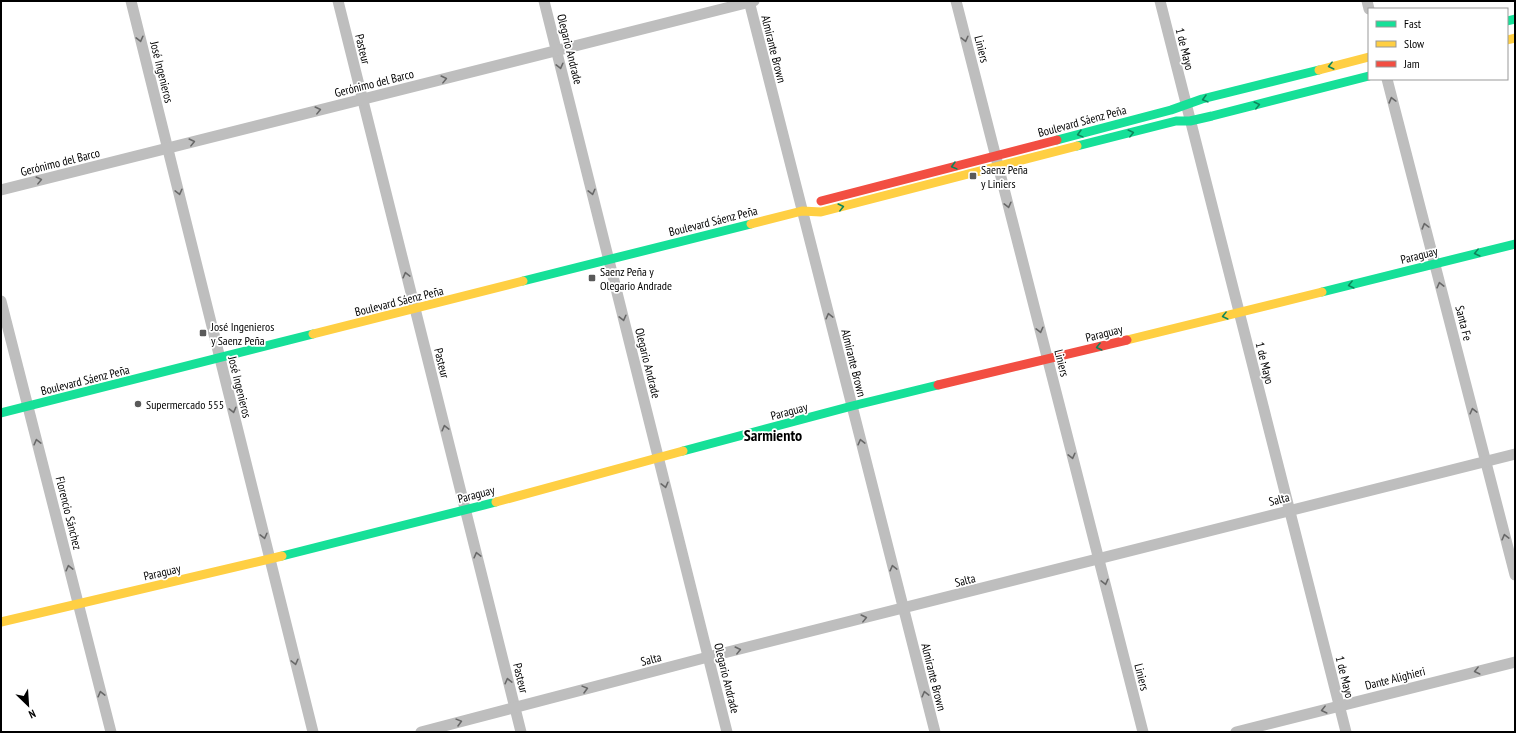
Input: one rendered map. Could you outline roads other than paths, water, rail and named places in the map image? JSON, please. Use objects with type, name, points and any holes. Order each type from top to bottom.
[{"type":"main road","name":"Boulevard Sáenz Peña","points":[[802,211],[815,202],[996,156],[1171,110],[1186,104],[1368,57]]},
{"type":"main road","name":"Boulevard Sáenz Peña","points":[[1,413],[802,211],[821,212],[1176,121],[1190,121],[1368,76]]},
{"type":"main road","name":"Paraguay","points":[[1,622],[270,559],[465,510],[852,406],[1048,360],[1515,244]]},
{"type":"street","name":"José Ingenieros","points":[[131,1],[313,732]]},
{"type":"street","name":"Pasteur","points":[[338,1],[521,732]]},
{"type":"street","name":"Olegario Andrade","points":[[544,1],[727,732]]},
{"type":"street","name":"Gerónimo del Barco","points":[[1,190],[751,1]]},
{"type":"street","name":"Almirante Brown","points":[[751,1],[802,211],[935,732]]},
{"type":"street","name":"Liniers","points":[[956,1],[1143,732]]},
{"type":"street","name":"1 de Mayo","points":[[1160,1],[1346,732]]},
{"type":"street","name":"Santa Fe","points":[[1387,80],[1515,575]]},
{"type":"street","name":"Florencio Sánchez","points":[[1,301],[111,732]]},
{"type":"street","name":"Salta","points":[[421,732],[708,657],[1515,454]]},
{"type":"street","name":"Dante Alighieri","points":[[1236,732],[1515,662]]},
{"type":"place","name":"Saenz Peña y Liniers","points":[[973,176]]},
{"type":"place","name":"Saenz Peña y Olegario Andrade","points":[[592,278]]},
{"type":"place","name":"José Ingenieros y Saenz Peña","points":[[203,333]]},
{"type":"place","name":"Supermercado 555","points":[[138,404]]},
{"type":"district","name":"Sarmiento","points":[[773,435]]}]
